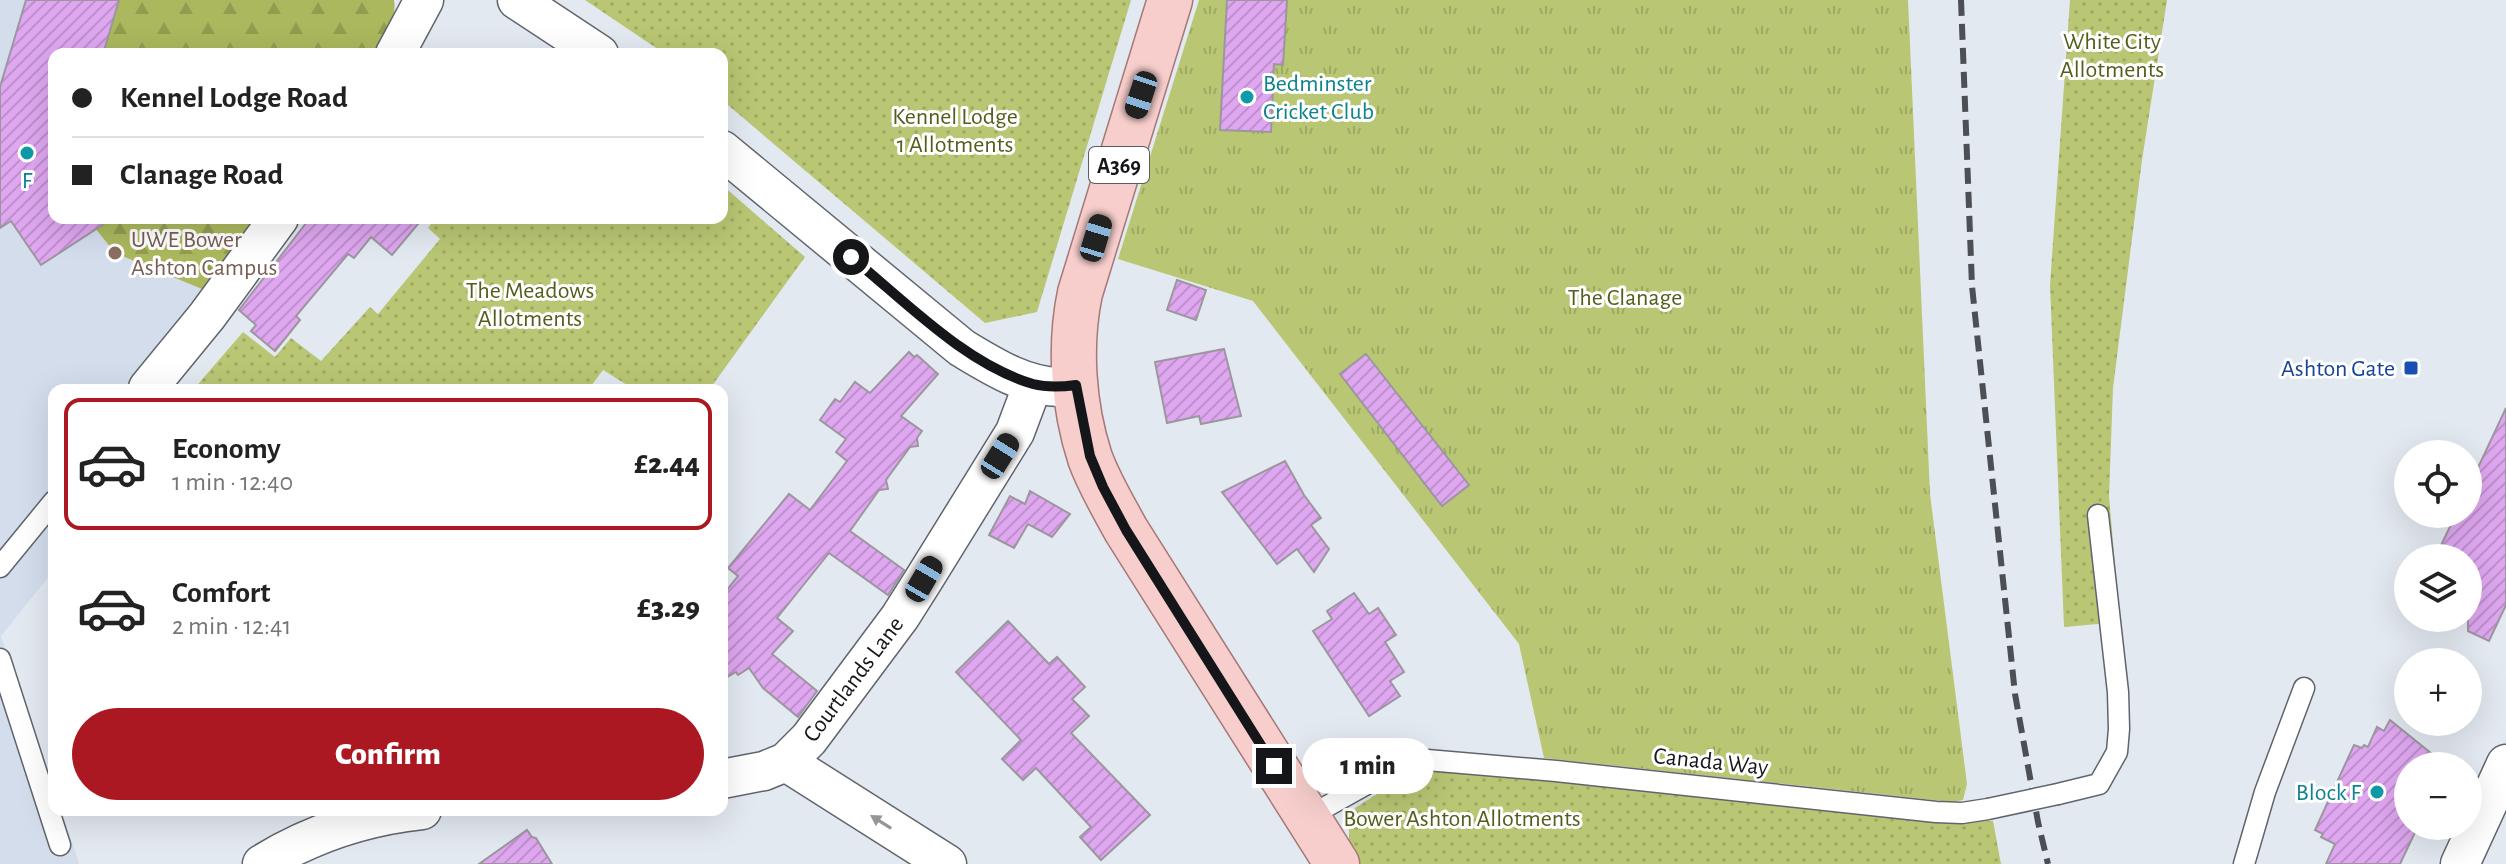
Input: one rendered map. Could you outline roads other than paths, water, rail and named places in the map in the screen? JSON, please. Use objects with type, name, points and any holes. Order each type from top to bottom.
[{"type":"main road","name":"A369","points":[[1170,0],[1080,293],[1073,326],[1076,385],[1090,456],[1126,530],[1337,864]]},
{"type":"street","points":[[398,48],[424,0]]},
{"type":"street","points":[[517,0],[590,48]]},
{"type":"street","points":[[728,155],[962,348],[997,369],[1033,384],[1058,387],[1076,385]]},
{"type":"street","points":[[151,384],[207,316],[275,224]]},
{"type":"street","name":"Courtlands Lane","points":[[786,762],[809,739],[916,592],[1015,432],[1033,384]]},
{"type":"street","points":[[728,778],[764,771],[786,762],[947,864]]},
{"type":"street","points":[[2460,864],[2506,764]]},
{"type":"street","points":[[262,864],[289,847],[326,832],[383,816]]},
{"type":"lane","points":[[0,567],[48,508]]},
{"type":"lane","name":"Canada Way","points":[[1306,818],[1390,771],[1427,760],[1962,813],[2099,784],[2117,752],[2118,692],[2098,515]]},
{"type":"lane","points":[[0,659],[48,808]]},
{"type":"lane","points":[[2244,864],[2265,792],[2304,688]]},
{"type":"lane","points":[[51,816],[60,845]]},
{"type":"railway","points":[[1961,0],[1972,286],[2015,694],[2048,864]]},
{"type":"place","name":"Bedminster Cricket Club","points":[[1247,97]]},
{"type":"place","name":"F","points":[[27,153]]},
{"type":"place","name":"UWE Bower Ashton Campus","points":[[115,253]]},
{"type":"place","name":"Ashton Gate","points":[[2411,368]]},
{"type":"place","name":"Block F","points":[[2377,792]]},
{"type":"park label","name":"White City Allotments","points":[[2112,55]]},
{"type":"park label","name":"Kennel Lodge 1 Allotments","points":[[955,130]]},
{"type":"park label","name":"The Clanage","points":[[1625,297]]},
{"type":"park label","name":"The Meadows Allotments","points":[[530,304]]},
{"type":"park label","name":"Bower Ashton Allotments","points":[[1462,818]]}]
